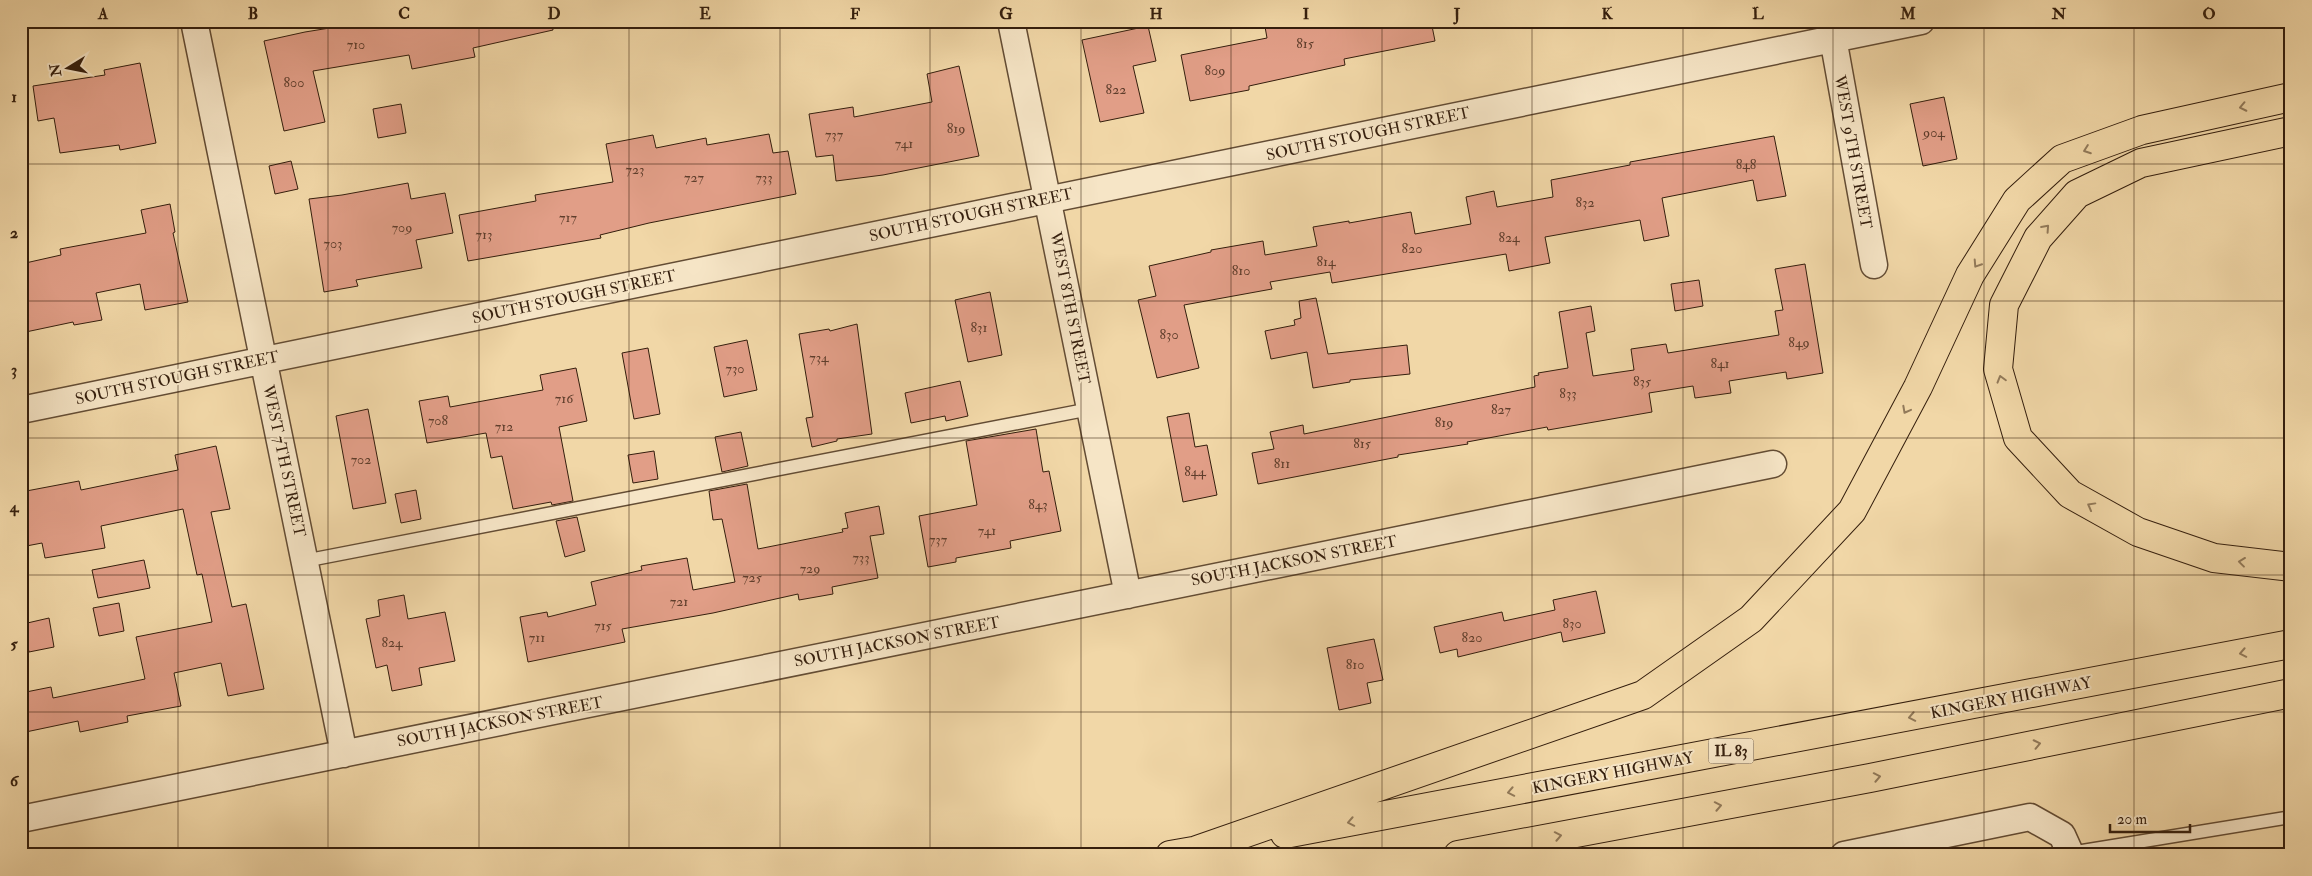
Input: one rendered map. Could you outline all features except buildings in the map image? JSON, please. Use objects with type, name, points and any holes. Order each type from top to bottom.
[{"type":"highway","points":[[1197,850],[1643,695],[1751,619],[1852,511],[1918,387],[1970,275],[2017,200],[2062,159],[2142,130],[2291,96]]},
{"type":"highway","points":[[2291,131],[2141,163],[2077,194],[2038,238],[2004,306],[1998,369],[2018,438],[2070,494],[2138,532],[2214,558],[2291,567]]},
{"type":"highway","name":"KINGERY HIGHWAY","points":[[1170,855],[1992,702],[2291,644]]},
{"type":"highway","points":[[1458,855],[1870,778],[2291,692]]},
{"type":"street","name":"WEST 7TH STREET","points":[[194,21],[344,754]]},
{"type":"street","name":"WEST 8TH STREET","points":[[1011,21],[1128,595]]},
{"type":"street","name":"SOUTH STOUGH STREET","points":[[21,410],[1921,21]]},
{"type":"street","name":"WEST 9TH STREET","points":[[1833,38],[1874,265]]},
{"type":"street","name":"SOUTH JACKSON STREET","points":[[21,819],[1773,464]]},
{"type":"street","points":[[1844,855],[2030,817],[2062,835],[2071,854]]},
{"type":"lane","points":[[304,561],[1090,408]]},
{"type":"lane","points":[[2071,854],[2291,817]]}]
